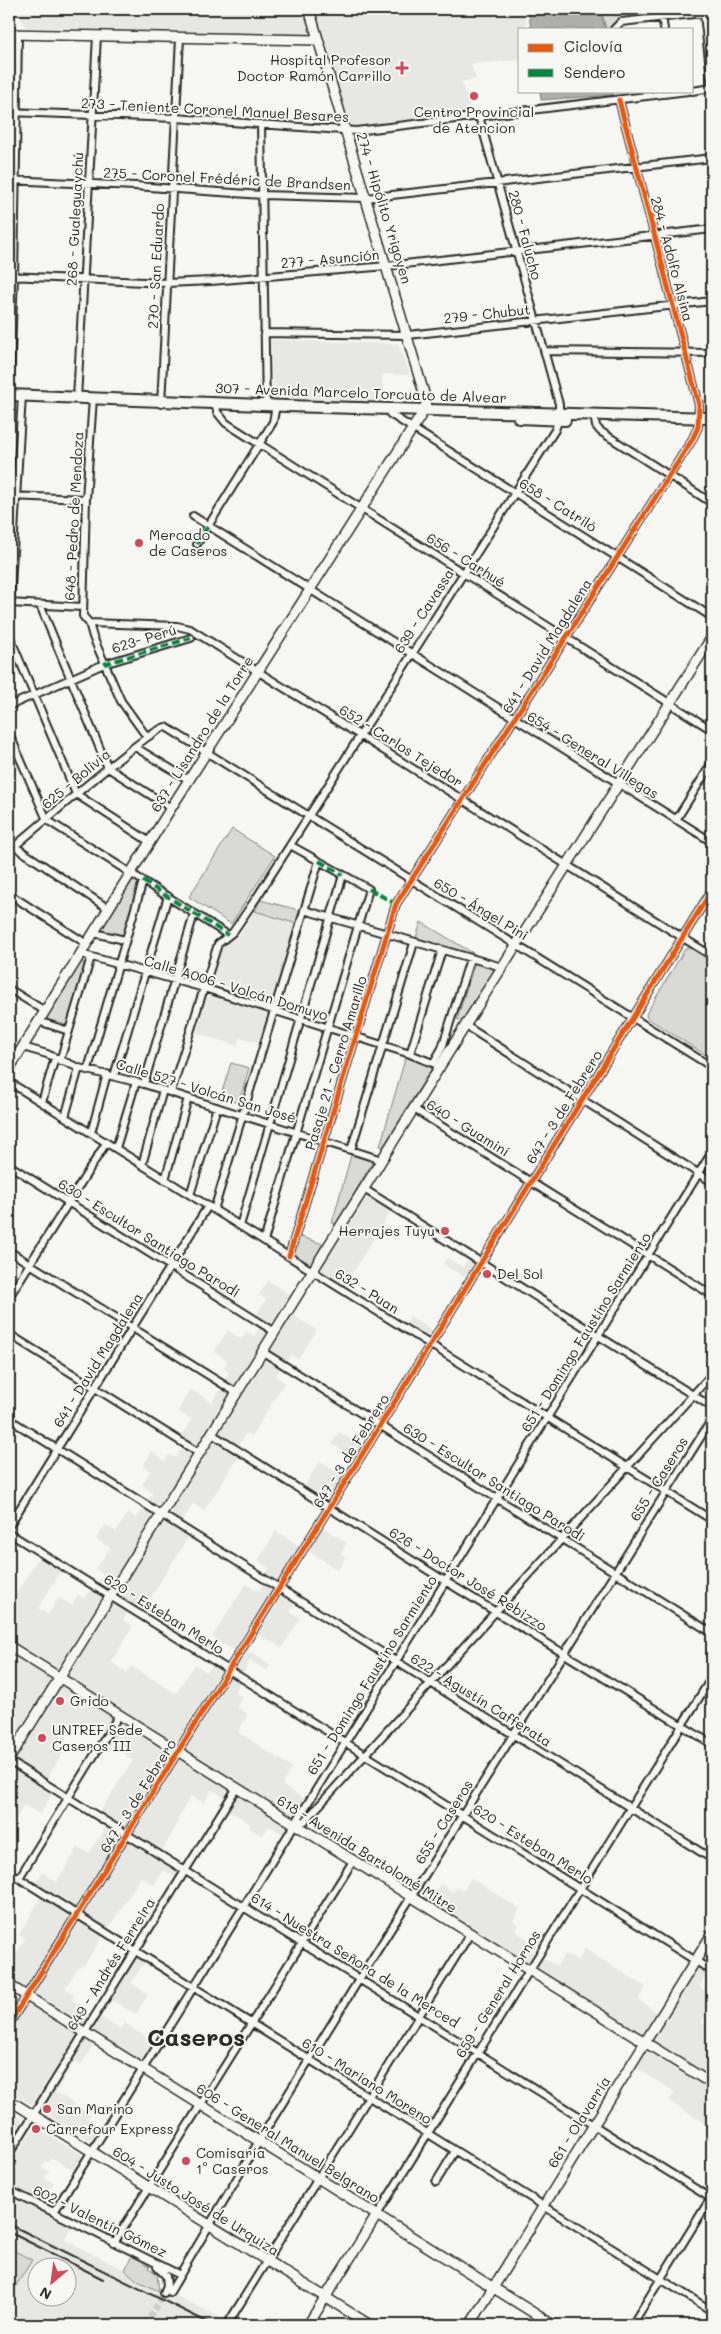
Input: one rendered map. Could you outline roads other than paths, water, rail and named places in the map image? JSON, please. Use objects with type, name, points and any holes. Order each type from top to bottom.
[{"type":"main road","name":"307 - Avenida Marcelo Torcuato de Alvear","points":[[9,394],[22,398]]},
{"type":"main road","name":"307 - Avenida Marcelo Torcuato de Alvear","points":[[9,400],[22,398],[271,408],[559,416],[699,421],[712,424]]},
{"type":"main road","name":"307 - Avenida Marcelo Torcuato de Alvear","points":[[271,408],[390,414],[423,412]]},
{"type":"main road","name":"307 - Avenida Marcelo Torcuato de Alvear","points":[[699,421],[712,418]]},
{"type":"street","name":"274 - Hipólito Yrigoyen","points":[[309,9],[408,335],[426,400],[423,412]]},
{"type":"street","points":[[694,91],[712,88],[704,14]]},
{"type":"street","points":[[614,28],[621,22],[712,14]]},
{"type":"street","points":[[662,17],[664,28]]},
{"type":"street","points":[[9,400],[14,34],[318,40]]},
{"type":"street","name":"268 - Gualeguaychú","points":[[77,400],[97,36]]},
{"type":"street","name":"270 - San Eduardo","points":[[161,403],[180,38]]},
{"type":"street","name":"273 - Teniente Coronel Manuel Besares","points":[[12,112],[176,118],[361,130],[619,100],[629,95],[670,92]]},
{"type":"street","name":"284 - Adolfo Alsina","points":[[619,100],[699,405],[699,421]]},
{"type":"street","name":"280 - Falucho","points":[[479,116],[537,321],[559,404],[559,416]]},
{"type":"street","points":[[197,544],[273,422],[264,333],[261,124]]},
{"type":"street","name":"275 - Coronel Frédéric de Brandsen","points":[[12,180],[172,188],[262,196],[366,198],[712,158]]},
{"type":"street","name":"277 - Asunción","points":[[12,276],[167,284],[387,266],[712,229]]},
{"type":"street","name":"279 - Chubut","points":[[264,333],[408,335],[712,300]]},
{"type":"street","points":[[545,351],[685,352],[712,354]]},
{"type":"street","points":[[22,398],[12,496],[10,603],[83,607]]},
{"type":"street","name":"648 - Pedro de Mendoza","points":[[92,401],[86,499],[83,616],[89,623],[104,664],[126,710],[147,737]]},
{"type":"street","name":"656 - Carhué","points":[[216,406],[219,417],[258,444],[712,730]]},
{"type":"street","name":"637 - Lisandro de la Torre","points":[[9,1069],[130,873],[423,412]]},
{"type":"street","name":"658 - Catriló","points":[[390,414],[712,617]]},
{"type":"street","name":"639 - Cavassa","points":[[171,1092],[216,949],[221,940],[238,926],[555,430],[559,416]]},
{"type":"street","points":[[594,418],[600,431],[712,503]]},
{"type":"street","name":"641 - David Magdalena","points":[[411,880],[692,440],[699,421]]},
{"type":"street","points":[[12,496],[86,499]]},
{"type":"street","name":"654 - General Villegas","points":[[193,516],[712,842]]},
{"type":"street","points":[[40,604],[108,768],[171,808]]},
{"type":"street","name":"652 - Carlos Tejedor","points":[[89,623],[184,627],[203,636],[712,956]]},
{"type":"street","points":[[9,635],[76,794],[150,842]]},
{"type":"street","points":[[437,1064],[466,1026],[712,637]]},
{"type":"street","name":"623- Perú","points":[[9,706],[104,664],[191,638]]},
{"type":"street","name":"650 - Ángel Pini","points":[[160,728],[163,726],[170,728],[712,1067]]},
{"type":"street","name":"625 - Bolivia","points":[[12,849],[76,794],[160,728]]},
{"type":"street","points":[[9,733],[47,820],[228,935]]},
{"type":"street","points":[[135,747],[189,780]]},
{"type":"street","points":[[676,820],[712,763]]},
{"type":"street","points":[[264,1241],[369,889],[290,845]]},
{"type":"street","points":[[12,849],[108,909]]},
{"type":"street","name":"641 - David Magdalena","points":[[9,1526],[170,1267],[211,1208],[243,1115],[272,1011],[319,861]]},
{"type":"street","points":[[240,1226],[332,918],[343,875]]},
{"type":"street","name":"Pasaje 21 - Cerro Amarillo","points":[[289,1256],[396,904],[411,880]]},
{"type":"street","points":[[88,1069],[143,881]]},
{"type":"street","name":"647 - 3 de Febrero","points":[[9,2024],[712,890]]},
{"type":"street","points":[[9,894],[87,944]]},
{"type":"street","points":[[91,1133],[168,896]]},
{"type":"street","points":[[304,910],[502,968]]},
{"type":"street","points":[[144,1084],[173,980],[194,914]]},
{"type":"street","points":[[94,933],[125,940]]},
{"type":"street","points":[[351,1150],[414,942]]},
{"type":"street","points":[[410,1054],[442,950]]},
{"type":"street","name":"Calle A006 - Volcán Domuyo","points":[[81,954],[204,988],[437,1064]]},
{"type":"street","points":[[42,1102],[69,1031],[91,957]]},
{"type":"street","points":[[9,1760],[414,1109],[437,1064],[470,959]]},
{"type":"street","points":[[9,989],[45,1011]]},
{"type":"street","points":[[38,1021],[69,1031]]},
{"type":"street","points":[[466,1026],[712,1182]]},
{"type":"street","name":"Calle 527 - Volcán San José","points":[[22,1047],[80,1068],[171,1092],[382,1160]]},
{"type":"street","points":[[65,1117],[80,1068]]},
{"type":"street","name":"632 - Puan","points":[[9,1082],[712,1520]]},
{"type":"street","points":[[116,1148],[136,1082]]},
{"type":"street","points":[[142,1165],[163,1090]]},
{"type":"street","points":[[165,1180],[188,1098]]},
{"type":"street","points":[[190,1195],[217,1107]]},
{"type":"street","name":"640 - Guaminí","points":[[414,1109],[712,1295]]},
{"type":"street","points":[[9,1297],[106,1143]]},
{"type":"street","name":"651 - Domingo Faustino Sarmiento","points":[[54,2212],[712,1152]]},
{"type":"street","name":"630 - Escultor Santiago Parodi","points":[[9,1165],[275,1332]]},
{"type":"street","points":[[364,1189],[712,1407]]},
{"type":"street","points":[[9,1250],[237,1393]]},
{"type":"street","points":[[9,1334],[199,1453]]},
{"type":"street","name":"630 - Escultor Santiago Parodi","points":[[263,1352],[712,1633]]},
{"type":"street","points":[[294,1824],[305,1821],[712,1374]]},
{"type":"street","name":"655 - Caseros","points":[[140,2255],[165,2274],[167,2293],[180,2275],[259,2141],[360,1978],[712,1419]]},
{"type":"street","name":"622 - Agustín Cafferata","points":[[9,1420],[712,1859]]},
{"type":"street","name":"626 - Doctor José Rebizzo","points":[[212,1434],[445,1581],[712,1744]]},
{"type":"street","name":"620 - Esteban Merlo","points":[[9,1532],[712,1971]]},
{"type":"street","name":"618 - Avenida Bartolomé Mitre","points":[[9,1646],[712,2084]]},
{"type":"street","name":"659 - General Hornos","points":[[308,2325],[712,1677]]},
{"type":"street","points":[[19,1878],[119,1715]]},
{"type":"street","name":"614 - Nuestra Señora de la Merced","points":[[9,1760],[712,2198]]},
{"type":"street","name":"649 - Andrés Ferreira","points":[[9,2154],[83,2032],[236,1789]]},
{"type":"street","points":[[114,2243],[150,2189],[353,1861]]},
{"type":"street","name":"610 - Mariano Moreno","points":[[9,1872],[712,2311]]},
{"type":"street","points":[[230,2320],[470,1934]]},
{"type":"street","name":"661 - Olavarría","points":[[470,2325],[712,1934]]},
{"type":"street","name":"606 - General Manuel Belgrano","points":[[9,1985],[554,2325]]},
{"type":"street","name":"604 - Justo José de Urquiza","points":[[9,2100],[370,2325]]},
{"type":"street","points":[[436,2182],[455,2151]]},
{"type":"street","name":"602 - Valentín Gómez","points":[[9,2190],[180,2275]]},
{"type":"street","points":[[632,2325],[712,2198]]},
{"type":"tunnel","points":[[145,2325],[164,2293]]},
{"type":"railway","points":[[9,2224],[213,2325]]},
{"type":"railway","points":[[9,2232],[103,2279]]},
{"type":"place","name":"Hospital Profesor Doctor Ramón Carrillo","points":[[402,68]]},
{"type":"place","name":"Centro Provincial de Atencion","points":[[474,96]]},
{"type":"place","name":"Mercado de Caseros","points":[[139,543]]},
{"type":"place","name":"Herrajes Tuyu","points":[[445,1231]]},
{"type":"place","name":"Del Sol","points":[[487,1274]]},
{"type":"place","name":"Grido","points":[[60,1701]]},
{"type":"place","name":"UNTREF Sede Caseros III","points":[[42,1738]]},
{"type":"place","name":"San Marino","points":[[47,2109]]},
{"type":"place","name":"Carrefour Express","points":[[36,2129]]},
{"type":"place","name":"Comisaría 1° Caseros","points":[[186,2161]]},
{"type":"district","name":"Caseros","points":[[196,2038]]}]
